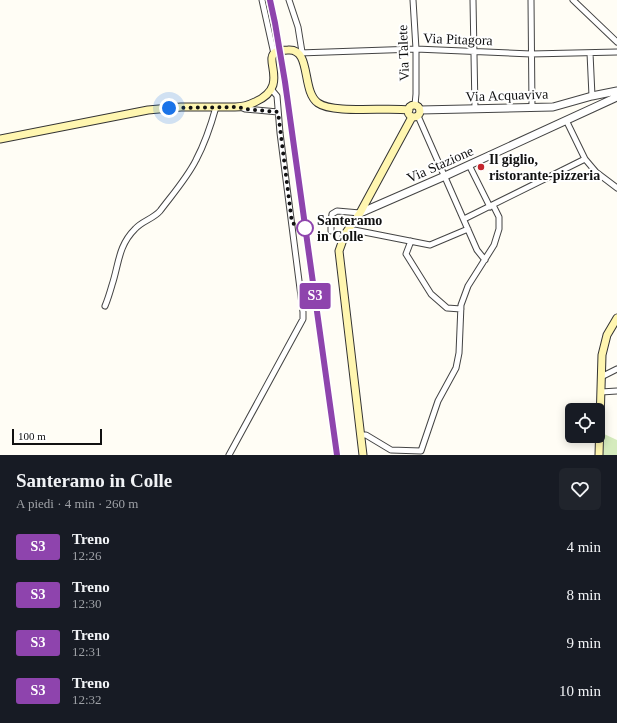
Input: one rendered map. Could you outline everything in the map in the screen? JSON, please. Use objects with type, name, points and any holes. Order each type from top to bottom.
[{"type":"main road","points":[[0,139],[162,108],[239,107],[263,98],[272,90],[274,78],[272,59],[274,54],[280,51],[288,50],[301,52]]},
{"type":"main road","name":"Via Acquaviva","points":[[301,52],[309,91],[319,104],[338,109],[400,108],[415,111]]},
{"type":"main road","points":[[363,455],[339,251],[345,234],[360,213],[415,111]]},
{"type":"main road","points":[[599,455],[603,347],[607,335],[617,318]]},
{"type":"street","points":[[262,0],[274,54]]},
{"type":"street","points":[[289,0],[298,27],[301,52]]},
{"type":"street","name":"Via Talete","points":[[413,0],[416,49],[415,111]]},
{"type":"street","points":[[473,0],[475,109]]},
{"type":"street","points":[[531,0],[532,107]]},
{"type":"street","points":[[573,0],[617,42]]},
{"type":"street","name":"Via Pitagora","points":[[301,52],[416,49],[531,54],[617,52]]},
{"type":"street","points":[[590,53],[592,96]]},
{"type":"street","points":[[228,455],[303,319],[280,133],[277,96],[272,90]]},
{"type":"street","name":"Via Acquaviva","points":[[415,111],[553,107],[617,90]]},
{"type":"street","name":"Via Stazione","points":[[360,213],[445,176],[617,97]]},
{"type":"street","points":[[105,306],[117,261],[124,244],[138,225],[160,211],[196,161],[216,107]]},
{"type":"street","points":[[239,107],[245,109],[278,112]]},
{"type":"street","points":[[415,111],[477,250],[485,260]]},
{"type":"street","points":[[566,120],[586,159],[596,172],[617,188]]},
{"type":"street","points":[[464,219],[586,159]]},
{"type":"street","points":[[361,435],[366,435],[391,450],[421,451],[438,400],[456,368],[459,353],[461,307],[468,286],[494,245],[499,230],[499,217],[469,165]]},
{"type":"street","points":[[331,231],[332,214],[337,211],[360,213]]},
{"type":"street","points":[[349,229],[430,246],[468,229]]},
{"type":"street","points":[[411,241],[406,254],[431,294],[447,308],[461,307]]},
{"type":"street","points":[[601,377],[617,369]]},
{"type":"street","points":[[601,392],[617,391]]},
{"type":"green space","points":[[605,434],[617,440],[617,455],[603,455]]},
{"type":"railway","points":[[270,0],[285,82],[337,455]]},
{"type":"train","name":"S3","points":[[270,0],[285,82],[337,455]]},
{"type":"place","name":"Il giglio, ristorante-pizzeria","points":[[481,167]]},
{"type":"place","name":"Santeramo in Colle","points":[[305,228]]},
{"type":"route","points":[[169,108],[239,107],[245,109],[278,112],[292,223],[305,228]]}]
